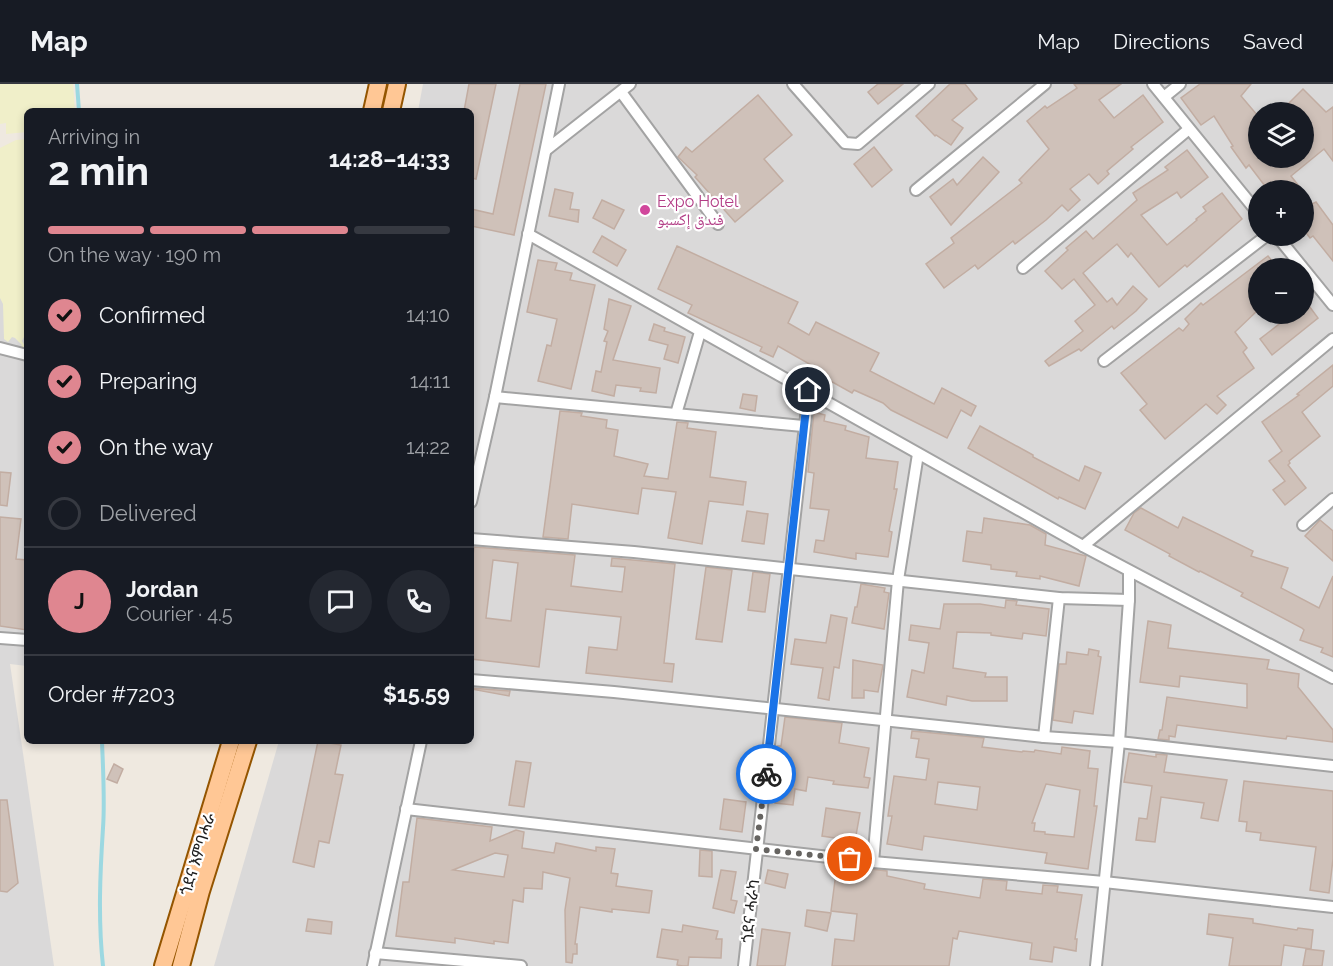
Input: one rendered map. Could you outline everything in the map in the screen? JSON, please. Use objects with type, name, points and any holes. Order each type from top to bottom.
[{"type":"main road","points":[[373,108],[378,84]]},
{"type":"main road","points":[[392,108],[397,84]]},
{"type":"main road","name":"ጎደና እምባሓራ","points":[[163,966],[230,744]]},
{"type":"main road","name":"ጎደና እምባሓራ","points":[[181,966],[247,744]]},
{"type":"street","points":[[474,489],[559,84]]},
{"type":"street","points":[[546,150],[630,84]]},
{"type":"street","points":[[793,84],[844,143],[851,145],[858,144],[929,84]]},
{"type":"street","points":[[916,190],[1045,84]]},
{"type":"street","points":[[1153,84],[1248,201]]},
{"type":"street","points":[[1164,98],[1180,84]]},
{"type":"street","points":[[621,92],[718,224]]},
{"type":"street","points":[[1023,268],[1189,129]]},
{"type":"street","points":[[528,234],[1083,546],[1333,678]]},
{"type":"street","points":[[1104,361],[1253,246]]},
{"type":"street","points":[[1285,246],[1333,304]]},
{"type":"street","points":[[676,414],[700,332]]},
{"type":"street","points":[[1083,546],[1333,339]]},
{"type":"street","points":[[0,348],[24,354]]},
{"type":"street","name":"ጎደና ሓራካ","points":[[744,966],[808,390]]},
{"type":"street","points":[[495,397],[803,426]]},
{"type":"street","points":[[873,862],[898,580],[918,454]]},
{"type":"street","points":[[1302,525],[1333,499]]},
{"type":"street","points":[[474,539],[634,552],[1059,598],[1130,600]]},
{"type":"street","points":[[1096,966],[1119,742],[1130,600],[1129,571]]},
{"type":"street","points":[[1044,737],[1059,598]]},
{"type":"street","points":[[0,638],[24,640]]},
{"type":"street","points":[[474,680],[614,692],[1044,737],[1119,742],[1333,766]]},
{"type":"street","points":[[373,966],[420,744]]},
{"type":"street","points":[[406,809],[873,862],[1104,882],[1333,907]]},
{"type":"street","points":[[375,952],[520,966]]},
{"type":"shaded area","points":[[423,84],[1333,84],[1333,966],[214,966],[278,744],[474,744],[474,108],[419,108]]},
{"type":"shaded area","points":[[0,188],[24,241],[24,666],[10,664],[54,966],[0,966]]},
{"type":"green space","points":[[0,84],[73,84],[75,108],[24,108],[24,132],[6,134],[6,123],[0,124]]},
{"type":"green space","points":[[24,139],[24,337],[22,341],[24,349],[19,348],[22,345],[15,338],[12,337],[8,342],[4,339],[3,304],[0,298],[0,148],[16,140]]},
{"type":"building","points":[[469,84],[496,84],[476,179],[474,179],[474,108],[465,108]]},
{"type":"building","points":[[520,84],[546,84],[514,235],[474,227],[474,210],[493,214]]},
{"type":"building","points":[[878,84],[903,84],[878,104],[868,92]]},
{"type":"building","points":[[950,84],[965,84],[977,99],[952,120],[963,128],[951,145],[935,136],[916,116]]},
{"type":"building","points":[[1074,84],[1121,84],[1099,100],[1114,118],[1143,95],[1163,122],[1131,147],[1133,149],[1107,171],[1109,174],[1098,184],[1089,174],[1070,189],[1080,200],[1068,211],[1062,205],[1015,244],[1013,241],[978,269],[975,265],[944,288],[926,264],[954,243],[951,238],[1022,183],[1019,180],[1049,149],[1027,121],[1045,106],[1047,108],[1077,88]]},
{"type":"building","points":[[1200,84],[1251,84],[1241,96],[1248,104],[1248,166],[1246,168],[1214,116],[1201,125],[1181,98]]},
{"type":"building","points":[[1303,89],[1326,112],[1333,107],[1333,161],[1324,149],[1314,157],[1314,102],[1290,102]]},
{"type":"building","points":[[758,95],[792,135],[764,159],[783,181],[735,222],[695,177],[697,175],[678,157],[686,147],[692,152]]},
{"type":"building","points":[[874,147],[892,170],[872,187],[854,164]]},
{"type":"building","points":[[1187,150],[1208,177],[1181,198],[1177,192],[1141,215],[1167,245],[1206,211],[1203,207],[1222,193],[1242,219],[1187,267],[1185,265],[1159,287],[1131,253],[1128,257],[1117,244],[1083,273],[1107,302],[1112,298],[1117,305],[1133,286],[1147,299],[1114,329],[1112,326],[1081,351],[1079,349],[1049,366],[1045,361],[1083,331],[1075,321],[1095,305],[1074,279],[1062,289],[1045,271],[1086,231],[1093,239],[1137,200],[1133,193],[1168,170],[1165,167]]},
{"type":"building","points":[[983,157],[999,172],[951,225],[930,197],[953,179],[957,185]]},
{"type":"building","points":[[1251,168],[1301,168],[1291,176],[1294,180],[1260,180]]},
{"type":"building","points":[[555,189],[573,193],[570,209],[579,210],[578,222],[549,216]]},
{"type":"building","points":[[602,200],[624,210],[614,229],[593,218]]},
{"type":"building","points":[[1316,202],[1333,225],[1333,261],[1314,237],[1314,203]]},
{"type":"building","points":[[602,236],[626,250],[617,266],[593,252]]},
{"type":"building","points":[[677,246],[798,302],[788,323],[809,335],[816,322],[879,353],[870,371],[934,404],[942,388],[976,406],[971,416],[961,410],[947,438],[891,410],[883,403],[854,390],[852,393],[825,378],[827,374],[778,346],[773,357],[760,351],[762,347],[688,313],[692,305],[658,289]]},
{"type":"building","points":[[538,260],[557,263],[555,270],[572,273],[570,280],[595,285],[571,389],[538,381],[547,345],[551,346],[557,319],[527,312]]},
{"type":"building","points":[[1248,271],[1248,320],[1235,332],[1247,348],[1243,352],[1254,368],[1217,396],[1226,405],[1217,414],[1206,404],[1165,439],[1140,410],[1147,404],[1121,373],[1179,328],[1183,331],[1189,324],[1185,319],[1201,303],[1203,305]]},
{"type":"building","points":[[609,299],[631,306],[613,360],[660,368],[656,393],[640,391],[641,388],[616,385],[614,396],[592,391],[596,371],[601,372],[607,342],[604,341],[608,331],[604,329]]},
{"type":"building","points":[[654,324],[665,328],[664,331],[685,337],[678,363],[664,359],[668,345],[649,340]]},
{"type":"building","points":[[1279,324],[1311,324],[1272,355],[1260,339]]},
{"type":"building","points":[[1333,365],[1333,386],[1302,412],[1320,436],[1289,461],[1288,465],[1306,488],[1285,505],[1273,490],[1285,481],[1269,461],[1282,451],[1262,422],[1299,395],[1297,394]]},
{"type":"building","points":[[743,394],[757,396],[755,411],[740,408]]},
{"type":"building","points":[[560,411],[582,413],[581,416],[607,420],[606,428],[618,430],[614,456],[648,464],[644,476],[668,479],[677,422],[688,423],[687,428],[716,432],[710,477],[746,482],[743,505],[709,501],[702,544],[668,538],[676,492],[642,488],[638,514],[572,504],[568,539],[543,537]]},
{"type":"building","points":[[814,412],[825,415],[824,421],[846,426],[845,430],[869,437],[866,458],[898,462],[894,489],[897,489],[889,531],[892,532],[888,557],[856,553],[856,559],[814,552],[816,540],[824,541],[829,510],[810,508],[814,473],[808,472]]},
{"type":"building","points":[[980,426],[1079,481],[1085,466],[1101,473],[1085,509],[1059,497],[1058,499],[968,448]]},
{"type":"building","points":[[0,472],[11,473],[7,506],[0,505]]},
{"type":"building","points":[[1141,508],[1178,528],[1183,517],[1253,551],[1251,556],[1288,568],[1281,588],[1319,608],[1333,576],[1333,657],[1321,652],[1323,648],[1300,640],[1304,630],[1302,628],[1241,596],[1243,593],[1169,556],[1170,554],[1125,530],[1134,513]]},
{"type":"building","points":[[747,511],[768,514],[764,544],[742,541]]},
{"type":"building","points":[[0,517],[21,519],[16,559],[24,560],[24,630],[0,626]]},
{"type":"building","points":[[984,518],[1030,525],[1046,534],[1045,545],[1086,556],[1079,586],[1040,576],[1040,579],[1016,576],[1017,572],[991,569],[991,565],[963,561],[967,531],[982,533]]},
{"type":"building","points":[[1320,520],[1333,531],[1333,561],[1305,536]]},
{"type":"building","points":[[474,547],[575,555],[571,586],[622,592],[625,567],[611,566],[612,558],[675,564],[664,663],[674,664],[672,682],[586,673],[589,647],[617,650],[621,617],[546,609],[539,667],[474,659]],"holes":[[[493,560],[518,563],[511,621],[486,618]]]},
{"type":"building","points":[[706,567],[732,570],[722,642],[696,639]]},
{"type":"building","points":[[753,572],[770,574],[765,612],[748,610]]},
{"type":"building","points":[[861,584],[885,588],[884,592],[889,593],[884,629],[852,623]]},
{"type":"building","points":[[1006,600],[1017,601],[1016,605],[1049,609],[1046,636],[1023,633],[1022,639],[991,635],[991,633],[957,632],[953,668],[986,673],[985,677],[1007,677],[1007,701],[972,701],[947,696],[946,705],[907,697],[912,670],[924,673],[929,643],[909,640],[911,625],[940,629],[944,604],[980,604],[1005,608]]},
{"type":"building","points":[[831,615],[847,618],[839,668],[834,667],[829,700],[818,698],[823,668],[791,664],[795,639],[826,643]]},
{"type":"building","points":[[1148,621],[1171,625],[1168,648],[1269,660],[1267,669],[1299,674],[1298,687],[1333,730],[1333,742],[1287,736],[1286,739],[1177,725],[1175,737],[1169,736],[1169,740],[1158,739],[1160,730],[1162,730],[1167,697],[1247,708],[1247,684],[1180,676],[1179,687],[1140,682]]},
{"type":"building","points":[[1089,649],[1099,651],[1098,656],[1101,657],[1093,714],[1074,711],[1072,723],[1053,720],[1059,664],[1066,664],[1067,652],[1088,655]]},
{"type":"building","points":[[853,660],[883,665],[878,692],[864,690],[864,698],[852,698]]},
{"type":"building","points":[[474,688],[510,691],[509,696],[474,690]]},
{"type":"building","points":[[785,717],[842,723],[839,743],[869,748],[864,777],[870,778],[868,788],[833,784],[834,781],[808,777],[806,791],[795,789],[793,805],[775,803],[777,788],[781,789],[786,759],[775,757],[777,746],[781,746]]},
{"type":"building","points":[[912,731],[984,738],[982,747],[1022,752],[1034,752],[1035,750],[1061,754],[1062,747],[1090,751],[1088,768],[1098,769],[1094,806],[1097,806],[1088,869],[1045,863],[1047,853],[924,836],[922,850],[887,844],[892,816],[888,816],[894,776],[926,780],[929,759],[916,757],[919,739],[911,738]],"holes":[[[938,782],[980,787],[977,810],[935,804]],[[1046,784],[1080,790],[1074,837],[1034,831],[1035,823],[1032,823]]]},
{"type":"building","points":[[317,744],[341,745],[335,774],[343,775],[329,843],[319,841],[314,867],[293,862]]},
{"type":"building","points":[[1129,753],[1156,757],[1156,754],[1167,755],[1164,772],[1227,780],[1218,821],[1201,818],[1204,803],[1161,797],[1155,842],[1136,840],[1139,818],[1147,819],[1152,786],[1124,782]]},
{"type":"building","points":[[516,761],[531,763],[524,807],[509,805]]},
{"type":"building","points":[[114,764],[123,769],[117,783],[107,779]]},
{"type":"building","points":[[1244,781],[1333,791],[1333,859],[1329,893],[1310,890],[1316,847],[1260,840],[1261,833],[1246,831],[1247,822],[1239,821]]},
{"type":"building","points":[[724,799],[746,802],[742,832],[720,829]]},
{"type":"building","points":[[0,800],[7,800],[18,883],[7,892],[0,891]]},
{"type":"building","points":[[826,808],[860,813],[855,841],[822,836]]},
{"type":"building","points":[[417,818],[492,827],[490,841],[516,830],[524,832],[522,848],[554,853],[556,843],[596,851],[596,847],[615,849],[611,873],[618,874],[616,886],[652,891],[649,913],[612,909],[612,912],[580,907],[575,944],[577,944],[577,954],[573,954],[572,963],[566,962],[565,910],[570,878],[543,872],[542,889],[524,888],[523,902],[513,900],[508,943],[494,941],[494,944],[455,938],[455,943],[396,936],[403,882],[409,882]],"holes":[[[495,853],[508,855],[504,877],[453,870]]]},
{"type":"building","points":[[700,850],[712,851],[712,877],[699,876]]},
{"type":"building","points":[[837,865],[887,871],[887,876],[925,884],[924,889],[980,898],[983,879],[1007,881],[1006,890],[1042,894],[1043,885],[1058,886],[1057,892],[1082,895],[1075,939],[1077,939],[1076,951],[1054,947],[1052,962],[1030,959],[1032,943],[959,931],[957,939],[953,938],[949,966],[832,966],[835,939],[854,941],[857,914],[831,911]]},
{"type":"building","points":[[721,870],[736,872],[731,900],[737,901],[734,913],[713,908]]},
{"type":"building","points":[[768,870],[788,874],[785,888],[765,883]]},
{"type":"building","points":[[807,910],[831,913],[827,931],[805,926]]},
{"type":"building","points":[[1209,914],[1253,919],[1253,923],[1297,930],[1298,928],[1313,930],[1311,949],[1284,945],[1281,966],[1229,966],[1233,938],[1207,934]]},
{"type":"building","points":[[308,919],[332,922],[331,934],[306,931]]},
{"type":"building","points":[[683,925],[718,931],[716,939],[722,939],[721,958],[689,957],[688,966],[683,966],[677,965],[678,960],[657,957],[662,929],[682,932]]},
{"type":"building","points":[[762,929],[790,933],[785,966],[757,966]]},
{"type":"building","points":[[1306,949],[1324,951],[1322,966],[1303,966]]},
{"type":"waterway","points":[[77,84],[79,108]]},
{"type":"waterway","points":[[102,744],[104,807],[100,914],[103,966]]},
{"type":"way so far","points":[[766,774],[756,849],[850,859]]},
{"type":"place","name":"Expo Hotel فندق إكسبو","points":[[645,210]]},
{"type":"route","points":[[766,774],[808,390]]}]
